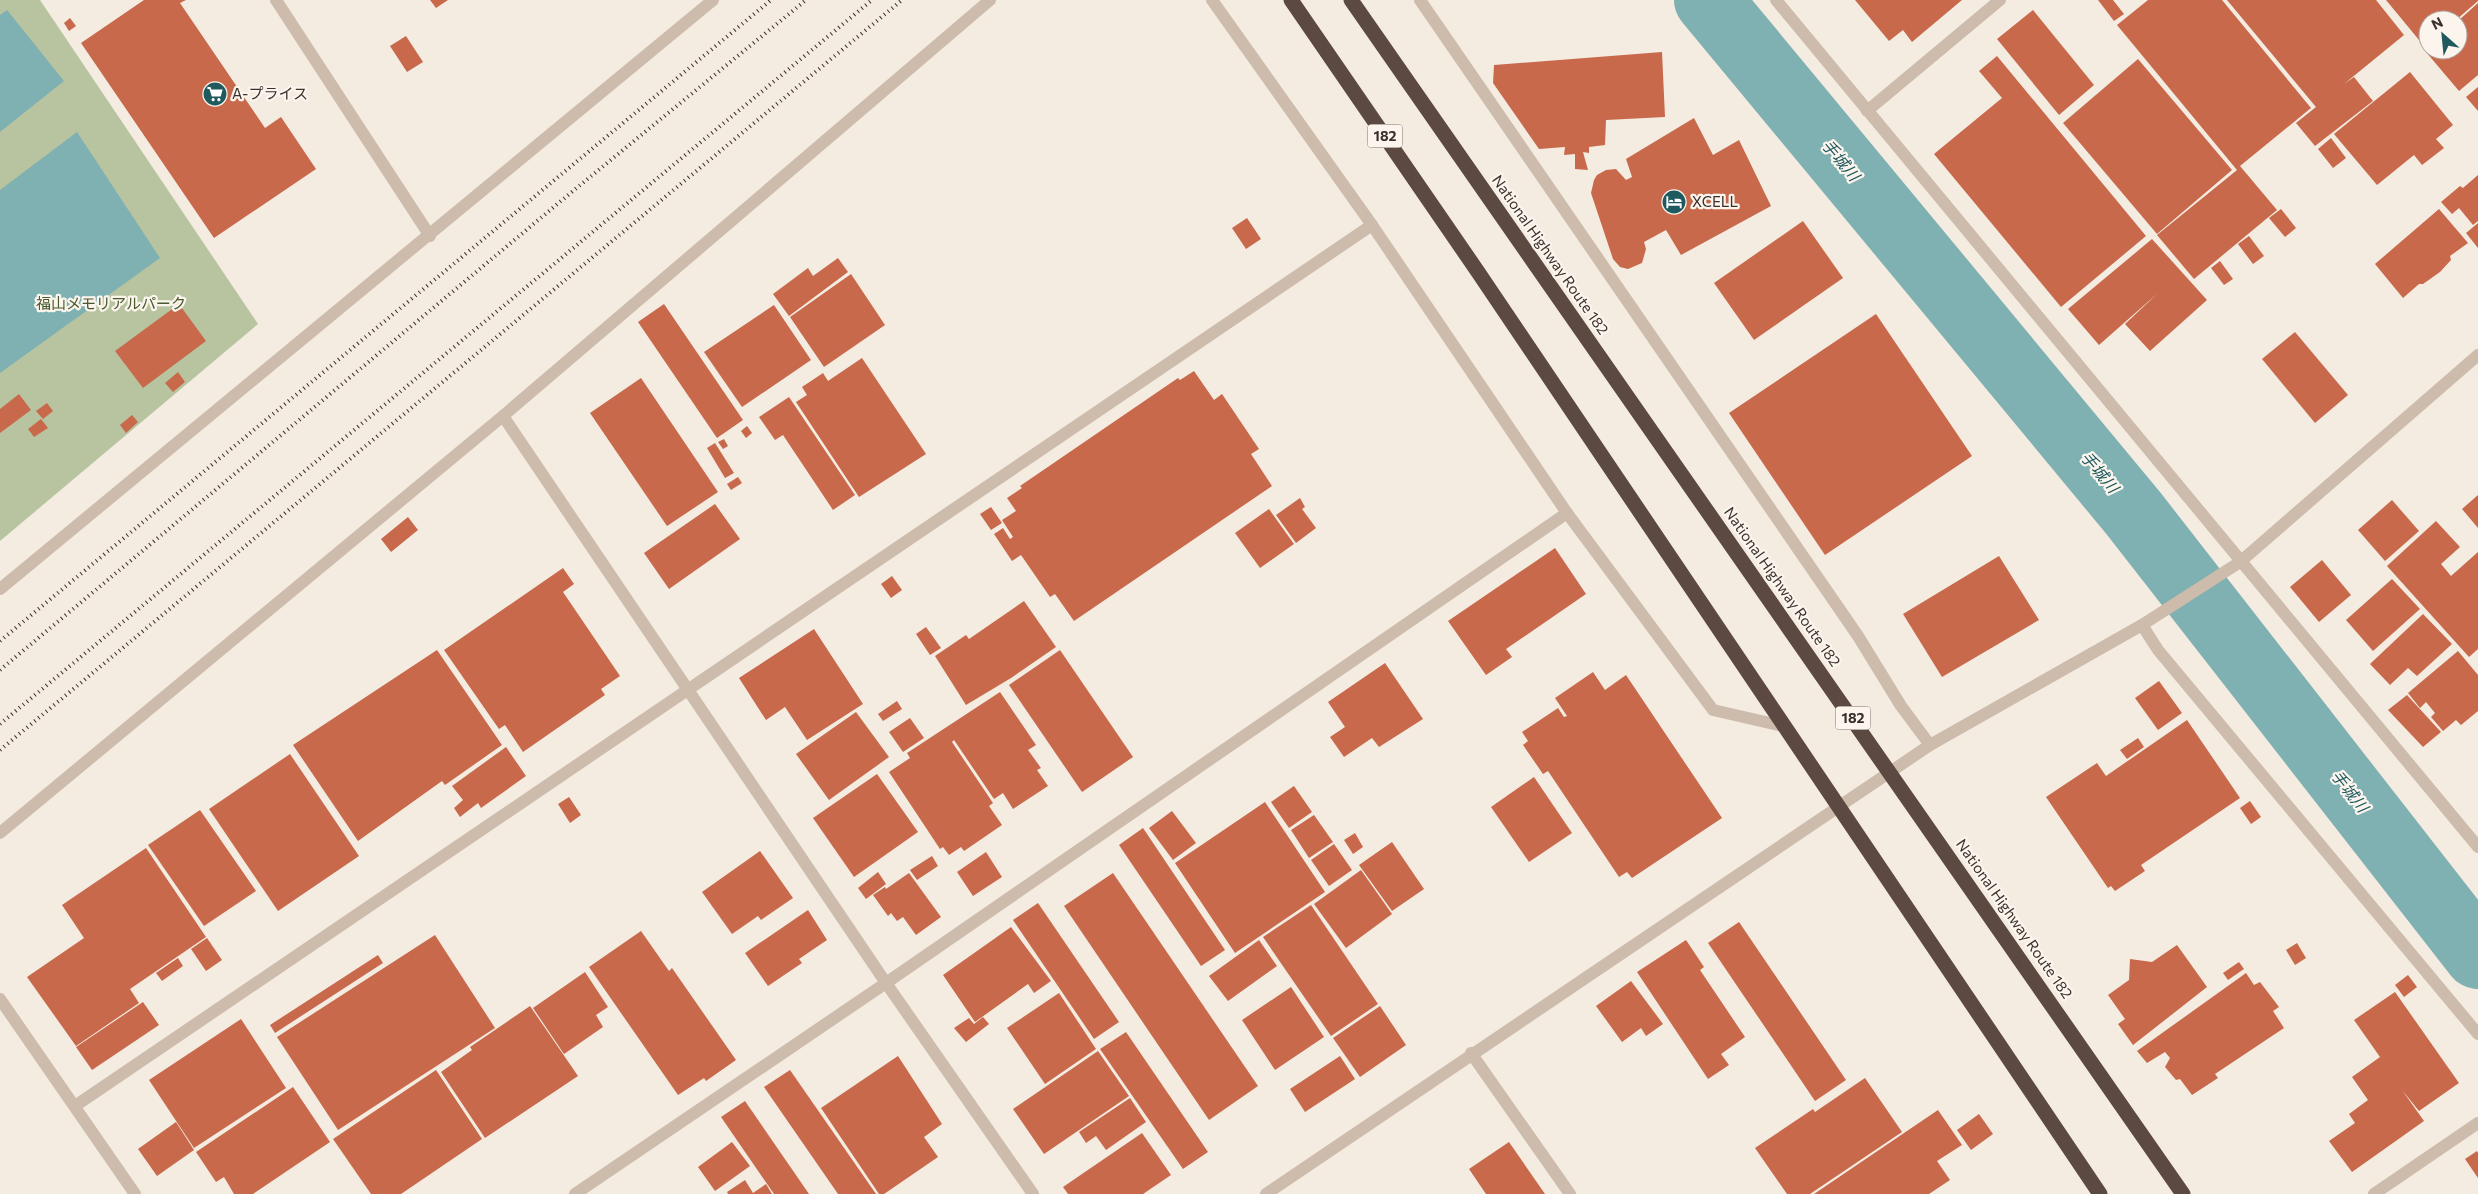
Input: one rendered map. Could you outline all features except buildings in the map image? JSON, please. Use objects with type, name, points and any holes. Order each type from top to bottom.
[{"type":"highway","name":"182","points":[[1291,0],[1478,272],[1837,807],[2100,1194]]},
{"type":"highway","name":"National Highway Route 182","points":[[1351,0],[1891,772],[2183,1194]]},
{"type":"street","points":[[276,0],[430,236]]},
{"type":"street","points":[[0,589],[714,0]]},
{"type":"street","points":[[0,834],[503,416],[990,0]]},
{"type":"street","points":[[1212,0],[1372,225],[1567,513],[1713,710],[1783,726]]},
{"type":"street","points":[[1420,0],[1858,636],[1901,706],[1930,745]]},
{"type":"street","points":[[1776,0],[2478,847]]},
{"type":"street","points":[[1867,111],[2000,0]]},
{"type":"street","points":[[74,1106],[689,691],[1372,225]]},
{"type":"street","points":[[1266,1194],[1471,1053],[1930,745],[2142,625],[2240,562],[2478,355]]},
{"type":"street","points":[[503,416],[886,984],[1033,1194]]},
{"type":"street","points":[[575,1194],[886,984],[1567,513]]},
{"type":"street","points":[[2142,625],[2158,650],[2478,1034]]},
{"type":"street","points":[[0,999],[135,1194]]},
{"type":"street","points":[[1471,1053],[1570,1194]]},
{"type":"street","points":[[2374,1194],[2478,1123]]},
{"type":"green space","name":"福山メモリアルパーク","points":[[0,0],[40,0],[258,324],[0,541]]},
{"type":"water","points":[[7,10],[64,81],[0,132],[0,15]]},
{"type":"water","points":[[77,132],[160,258],[0,373],[0,190]]},
{"type":"waterway","name":"手城川","points":[[1708,0],[2134,514],[2478,955]]},
{"type":"railway","points":[[0,641],[771,0]]},
{"type":"railway","points":[[0,670],[573,191],[806,0]]},
{"type":"railway","points":[[0,724],[872,0]]},
{"type":"railway","points":[[0,750],[902,0]]},
{"type":"place","name":"A-プライス","points":[[215,94]]},
{"type":"place","name":"XCELL","points":[[1674,202]]}]
